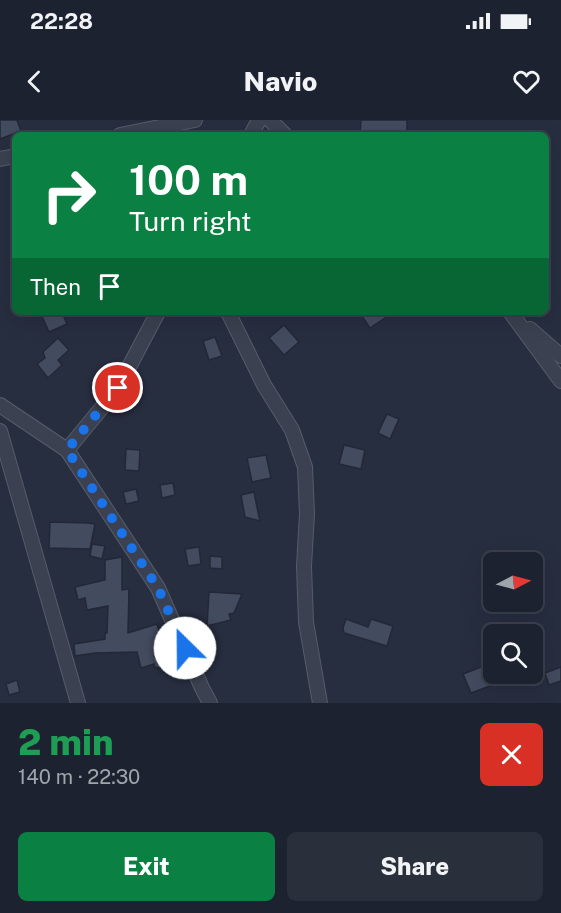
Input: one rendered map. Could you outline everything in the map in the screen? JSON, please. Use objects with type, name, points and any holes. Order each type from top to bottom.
[{"type":"street","points":[[135,132],[195,120]]},
{"type":"street","points":[[270,120],[282,132]]},
{"type":"street","points":[[67,450],[118,388],[156,315]]},
{"type":"street","points":[[229,315],[264,385],[292,430],[305,467],[306,622],[320,703]]},
{"type":"street","points":[[512,315],[561,381]]},
{"type":"street","points":[[513,315],[561,356]]},
{"type":"street","points":[[0,405],[67,450],[158,588],[210,703]]},
{"type":"street","points":[[0,431],[78,703]]},
{"type":"building","points":[[0,120],[17,120],[21,131],[12,132],[12,134],[0,139]]},
{"type":"building","points":[[361,120],[407,120],[407,132],[360,132]]},
{"type":"building","points":[[41,315],[63,315],[67,324],[49,332]]},
{"type":"building","points":[[361,315],[390,315],[370,328]]},
{"type":"building","points":[[284,325],[299,342],[284,355],[269,338]]},
{"type":"building","points":[[215,337],[222,356],[209,360],[203,341]]},
{"type":"building","points":[[58,338],[69,350],[58,360],[62,365],[48,378],[37,364],[45,358],[43,352]]},
{"type":"building","points":[[387,414],[399,419],[390,439],[378,433]]},
{"type":"building","points":[[344,445],[365,450],[361,469],[339,464]]},
{"type":"building","points":[[126,449],[140,450],[139,471],[125,470]]},
{"type":"building","points":[[266,455],[271,478],[252,482],[247,458]]},
{"type":"building","points":[[173,483],[175,495],[162,498],[160,485]]},
{"type":"building","points":[[136,489],[139,501],[126,504],[123,492]]},
{"type":"building","points":[[254,492],[260,521],[245,517],[241,495]]},
{"type":"building","points":[[50,522],[95,524],[90,549],[49,548]]},
{"type":"building","points":[[92,544],[105,546],[102,559],[90,556]]},
{"type":"building","points":[[199,547],[201,564],[188,566],[185,549]]},
{"type":"building","points":[[210,556],[222,557],[222,569],[210,568]]},
{"type":"building","points":[[122,557],[122,590],[129,589],[128,633],[157,624],[170,665],[158,668],[154,667],[154,664],[141,668],[137,652],[75,656],[74,644],[105,639],[108,606],[87,610],[85,598],[78,600],[75,587],[105,580],[105,560]]},
{"type":"building","points":[[209,592],[242,594],[234,613],[229,614],[231,620],[207,626]]},
{"type":"building","points":[[346,619],[368,627],[371,619],[393,626],[387,646],[344,633]]},
{"type":"building","points":[[483,666],[483,684],[496,684],[471,693],[463,674]]},
{"type":"building","points":[[561,667],[561,681],[549,685],[545,673]]},
{"type":"building","points":[[17,680],[20,692],[9,695],[6,684]]},
{"type":"route","points":[[118,388],[67,450],[158,588],[185,648]]}]
